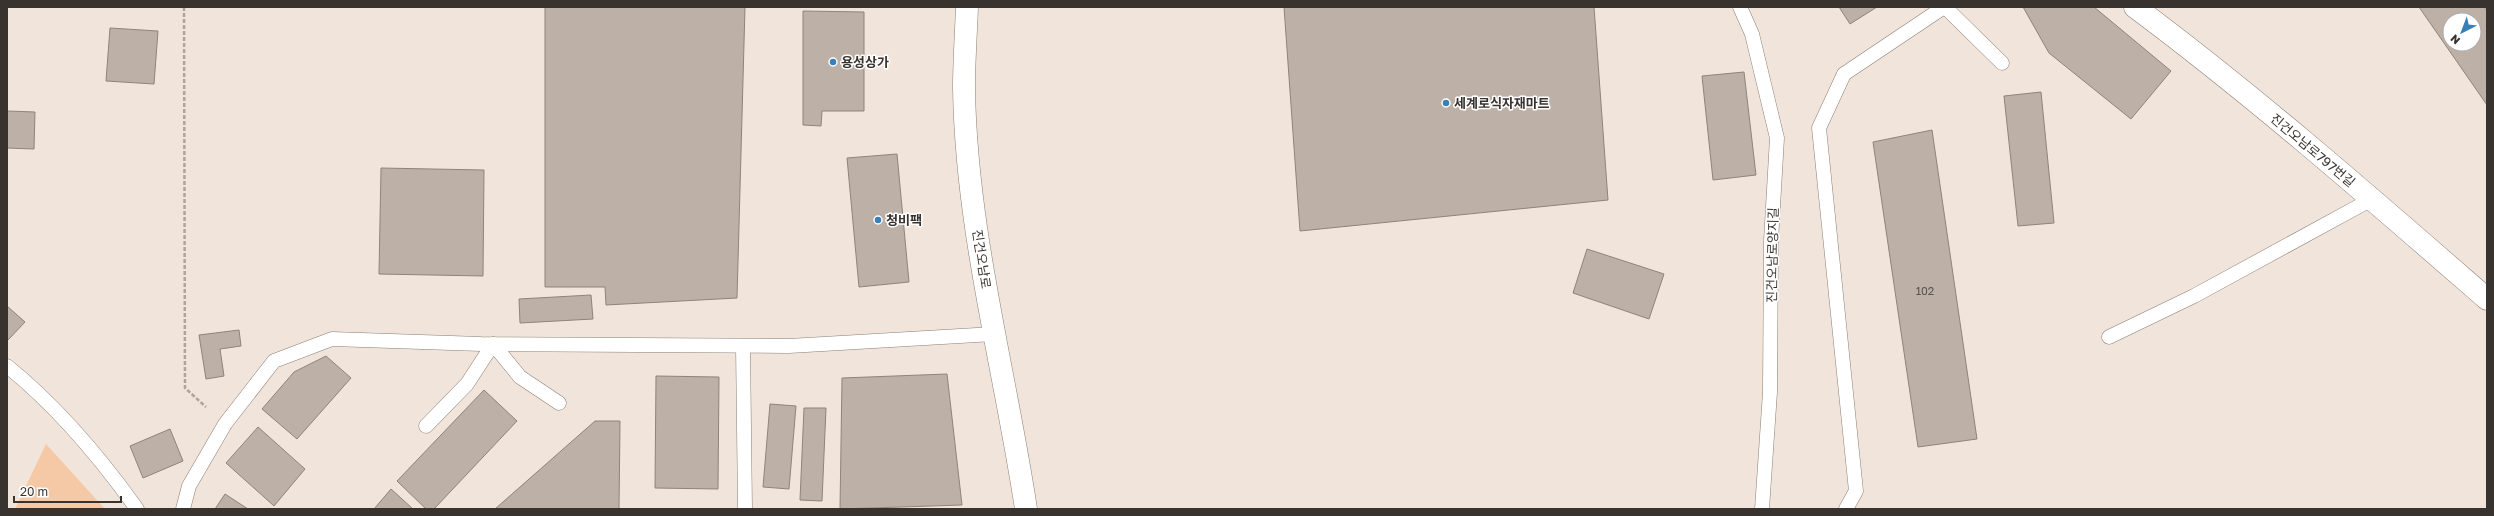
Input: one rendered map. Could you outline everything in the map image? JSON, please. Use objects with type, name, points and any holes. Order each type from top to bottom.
[{"type":"main road","name":"진건오남로","points":[[968,7],[964,88],[971,179],[994,334],[1015,437],[1026,509]]},
{"type":"main road","name":"진건오남로797번길","points":[[2135,7],[2182,42],[2372,199],[2487,299]]},
{"type":"lane","name":"진건오남로양지길","points":[[1740,7],[1752,34],[1777,138],[1771,241],[1770,392],[1762,509]]},
{"type":"lane","points":[[1846,509],[1856,491],[1819,128],[1844,74],[1944,7],[2002,64]]},
{"type":"lane","points":[[2109,338],[2194,296],[2372,199]]},
{"type":"lane","points":[[183,509],[189,486],[225,424],[274,361],[332,339],[493,344],[789,346],[994,334]]},
{"type":"lane","points":[[493,344],[520,377],[559,403]]},
{"type":"lane","points":[[426,426],[467,384],[493,344]]},
{"type":"lane","points":[[743,346],[745,509]]},
{"type":"lane","points":[[7,366],[42,394],[107,467],[137,509]]},
{"type":"path","points":[[184,7],[185,388],[225,424]]},
{"type":"shaded area","points":[[46,444],[105,509],[15,509]]},
{"type":"building","points":[[545,7],[745,7],[737,298],[606,305],[605,287],[545,287]]},
{"type":"building","name":"세계로식자재마트","points":[[1284,7],[1594,7],[1608,200],[1300,231]]},
{"type":"building","points":[[1839,7],[1877,7],[1850,24]]},
{"type":"building","points":[[2023,7],[2094,7],[2171,71],[2131,119],[2049,53]]},
{"type":"building","points":[[2419,7],[2484,7],[2487,11],[2487,105],[2450,52],[2482,52],[2482,12],[2442,12],[2442,40]]},
{"type":"building","name":"용성상가","points":[[803,11],[864,12],[864,111],[822,111],[821,126],[803,125]]},
{"type":"building","points":[[110,28],[158,31],[154,84],[106,81]]},
{"type":"building","points":[[1744,72],[1756,175],[1713,180],[1702,76]]},
{"type":"building","points":[[2041,92],[2054,223],[2018,226],[2004,96]]},
{"type":"building","points":[[7,111],[35,112],[34,149],[7,148]]},
{"type":"building","points":[[1932,130],[1977,439],[1918,447],[1873,142]]},
{"type":"building","name":"청비팩","points":[[897,154],[909,282],[859,287],[847,158]]},
{"type":"building","points":[[381,168],[484,170],[483,276],[379,274]]},
{"type":"building","points":[[1587,249],[1664,274],[1649,319],[1573,293]]},
{"type":"building","points":[[591,295],[593,319],[520,323],[519,299]]},
{"type":"building","points":[[7,306],[25,322],[8,340],[7,339]]},
{"type":"building","points":[[239,330],[241,346],[220,349],[224,376],[206,379],[199,335]]},
{"type":"building","points":[[326,356],[351,378],[297,439],[262,409],[294,372]]},
{"type":"building","points":[[947,374],[962,505],[840,509],[842,378]]},
{"type":"building","points":[[656,376],[719,377],[718,489],[655,488]]},
{"type":"building","points":[[484,390],[517,421],[434,509],[426,509],[397,481]]},
{"type":"building","points":[[770,404],[796,406],[789,489],[763,487]]},
{"type":"building","points":[[804,408],[826,408],[822,501],[800,500]]},
{"type":"building","points":[[595,421],[620,421],[619,509],[495,509]]},
{"type":"building","points":[[258,427],[305,469],[274,506],[226,463]]},
{"type":"building","points":[[170,429],[183,461],[143,478],[130,446]]},
{"type":"building","points":[[391,489],[413,509],[374,509]]},
{"type":"building","points":[[225,494],[248,509],[215,509]]},
{"type":"place","name":"용성상가","points":[[833,62]]},
{"type":"place","name":"세계로식자재마트","points":[[1446,103]]},
{"type":"place","name":"청비팩","points":[[878,220]]}]
